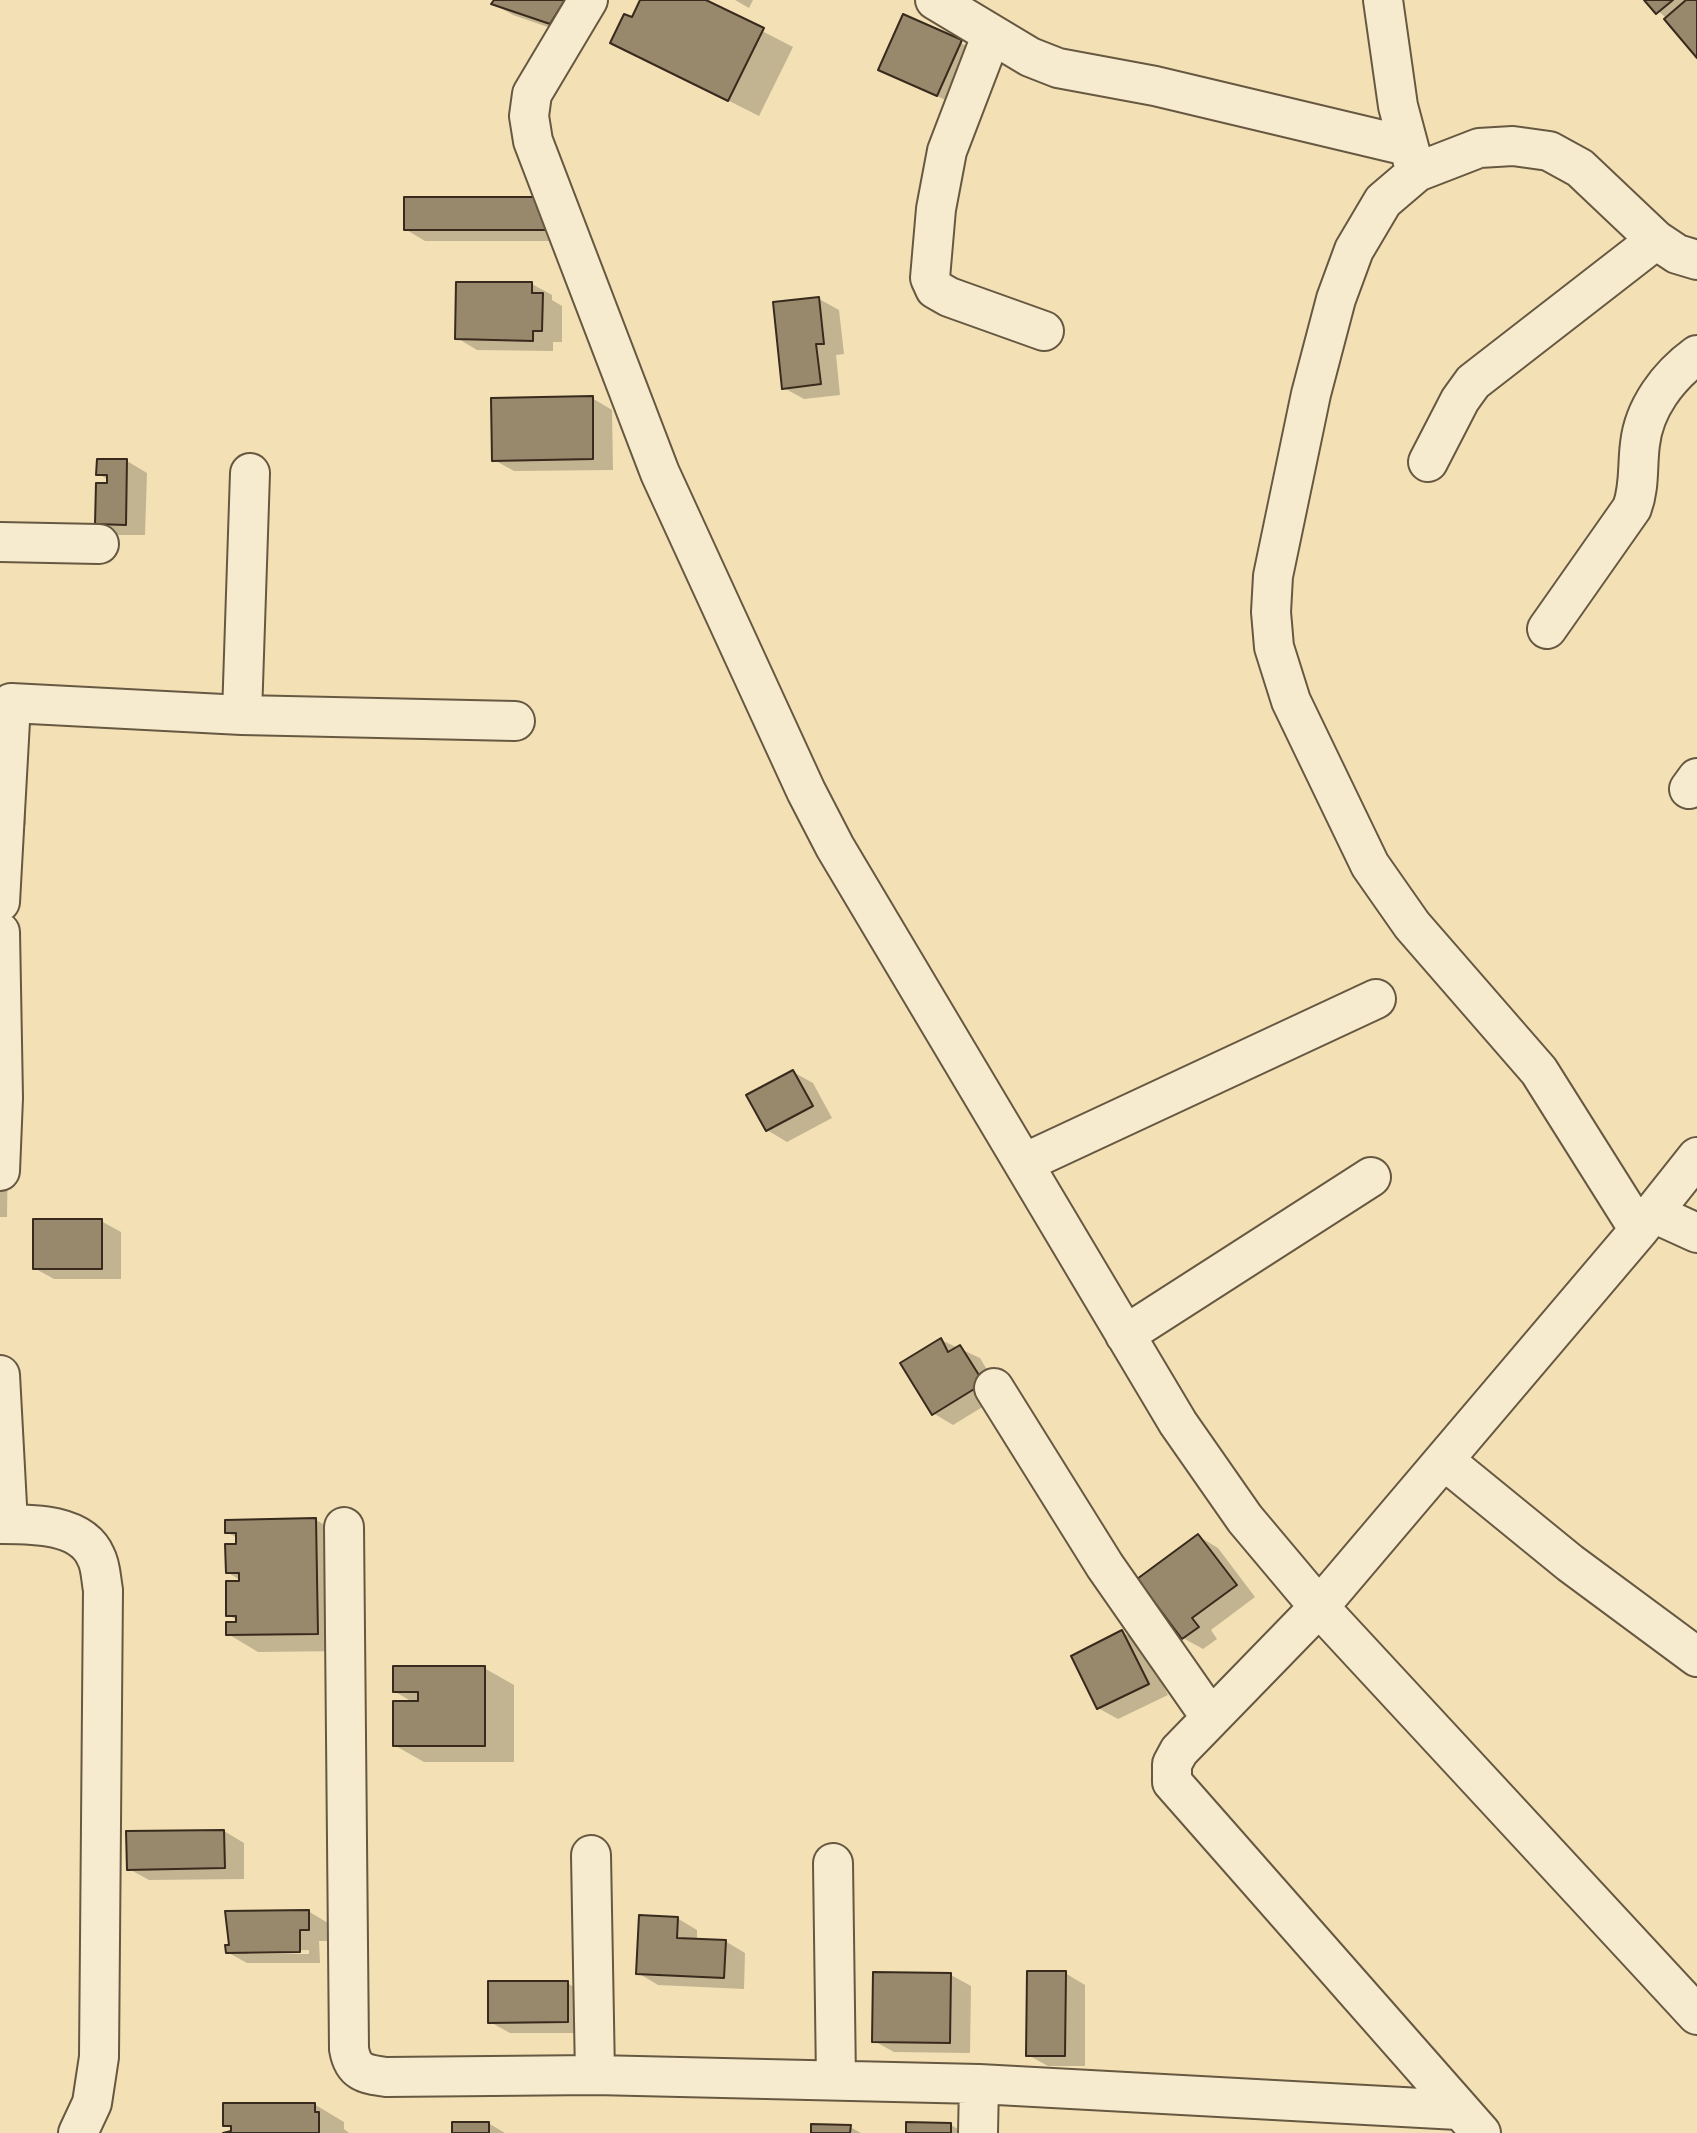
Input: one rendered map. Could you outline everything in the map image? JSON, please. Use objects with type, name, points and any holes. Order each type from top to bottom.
[{"type":"street","points":[[588,0],[532,94],[529,117],[533,141],[660,473],[806,791],[864,900],[935,1012],[1178,1423],[1245,1519],[1319,1607],[1697,2015]]},
{"type":"street","points":[[935,0],[991,36],[1030,57],[1058,68],[1169,89],[1412,159],[1479,148],[1513,146],[1549,151],[1580,168],[1656,240],[1677,254],[1697,260]]},
{"type":"street","points":[[1383,0],[1396,93],[1412,159],[1354,250],[1336,299],[1311,394],[1273,576],[1270,612],[1274,647],[1291,701],[1370,865],[1412,925],[1539,1071],[1646,1222],[1697,1233]]},
{"type":"street","points":[[991,36],[947,151],[936,209],[930,278],[935,289],[949,297],[1044,331]]},
{"type":"street","points":[[1428,462],[1460,400],[1473,382],[1656,240]]},
{"type":"street","points":[[1547,629],[1632,508],[1639,490],[1640,444],[1654,402],[1665,385],[1697,355]]},
{"type":"street","points":[[242,715],[250,473]]},
{"type":"street","points":[[0,542],[99,544]]},
{"type":"street","points":[[0,902],[6,703],[242,715],[515,721]]},
{"type":"street","points":[[0,932],[0,1171]]},
{"type":"street","points":[[1024,1163],[1377,999]]},
{"type":"street","points":[[1470,2121],[1172,1782],[1172,1764],[1180,1751],[1319,1607],[1646,1222],[1697,1157]]},
{"type":"street","points":[[1125,1335],[1371,1177]]},
{"type":"street","points":[[0,1375],[4,1524],[57,1529],[81,1538],[96,1556],[103,1590],[100,2043],[92,2103],[78,2133]]},
{"type":"street","points":[[994,1388],[1105,1566],[1211,1718]]},
{"type":"street","points":[[1445,1461],[1570,1563],[1697,1657]]},
{"type":"street","points":[[344,1527],[349,2049],[352,2065],[362,2074],[386,2077],[595,2075],[979,2084],[1470,2121]]},
{"type":"street","points":[[591,1855],[595,2075]]},
{"type":"street","points":[[833,1863],[836,2080]]},
{"type":"street","points":[[978,2133],[979,2084]]},
{"type":"building","points":[[494,0],[565,0],[550,24],[491,4]]},
{"type":"building","points":[[640,0],[706,0],[764,28],[728,101],[610,43],[624,14],[632,17]]},
{"type":"building","points":[[1644,0],[1673,0],[1656,14]]},
{"type":"building","points":[[1686,0],[1697,0],[1697,58],[1664,19]]},
{"type":"building","points":[[903,14],[962,40],[937,96],[878,70]]},
{"type":"building","points":[[404,197],[547,197],[547,230],[404,230]]},
{"type":"building","points":[[456,282],[532,282],[532,293],[543,293],[542,331],[533,331],[533,341],[455,339]]},
{"type":"building","points":[[819,297],[824,344],[816,344],[821,384],[782,389],[773,302]]},
{"type":"building","points":[[593,396],[593,459],[492,461],[491,398]]},
{"type":"building","points":[[97,459],[127,459],[126,525],[95,524],[96,483],[107,483],[107,475],[96,475]]},
{"type":"building","points":[[793,1070],[813,1106],[766,1131],[746,1095]]},
{"type":"building","points":[[33,1219],[102,1219],[102,1269],[33,1269]]},
{"type":"building","points":[[941,1338],[948,1352],[960,1345],[984,1383],[932,1415],[900,1363]]},
{"type":"building","points":[[316,1518],[318,1634],[226,1635],[226,1622],[236,1622],[236,1616],[226,1616],[226,1581],[239,1581],[239,1573],[226,1573],[225,1544],[236,1544],[236,1533],[225,1533],[225,1520]]},
{"type":"building","points":[[1198,1534],[1237,1585],[1192,1618],[1199,1627],[1182,1639],[1137,1579]]},
{"type":"building","points":[[1122,1630],[1149,1684],[1097,1709],[1071,1656]]},
{"type":"building","points":[[393,1666],[485,1666],[485,1746],[393,1746],[393,1701],[418,1701],[418,1692],[393,1692]]},
{"type":"building","points":[[224,1830],[225,1868],[127,1870],[126,1831]]},
{"type":"building","points":[[309,1910],[309,1930],[300,1930],[300,1952],[226,1953],[225,1945],[229,1945],[225,1911]]},
{"type":"building","points":[[639,1915],[678,1917],[677,1938],[726,1940],[724,1978],[636,1974]]},
{"type":"building","points":[[1027,1971],[1066,1971],[1065,2056],[1026,2056]]},
{"type":"building","points":[[873,1972],[951,1973],[950,2043],[872,2042]]},
{"type":"building","points":[[488,1981],[568,1981],[568,2022],[488,2023]]},
{"type":"building","points":[[223,2103],[315,2103],[315,2112],[319,2112],[319,2133],[223,2133],[231,2131],[231,2126],[223,2126]]},
{"type":"building","points":[[452,2122],[489,2122],[489,2133],[452,2133]]},
{"type":"building","points":[[906,2122],[951,2123],[951,2133],[906,2133]]},
{"type":"building","points":[[811,2124],[851,2125],[850,2133],[811,2133]]}]
